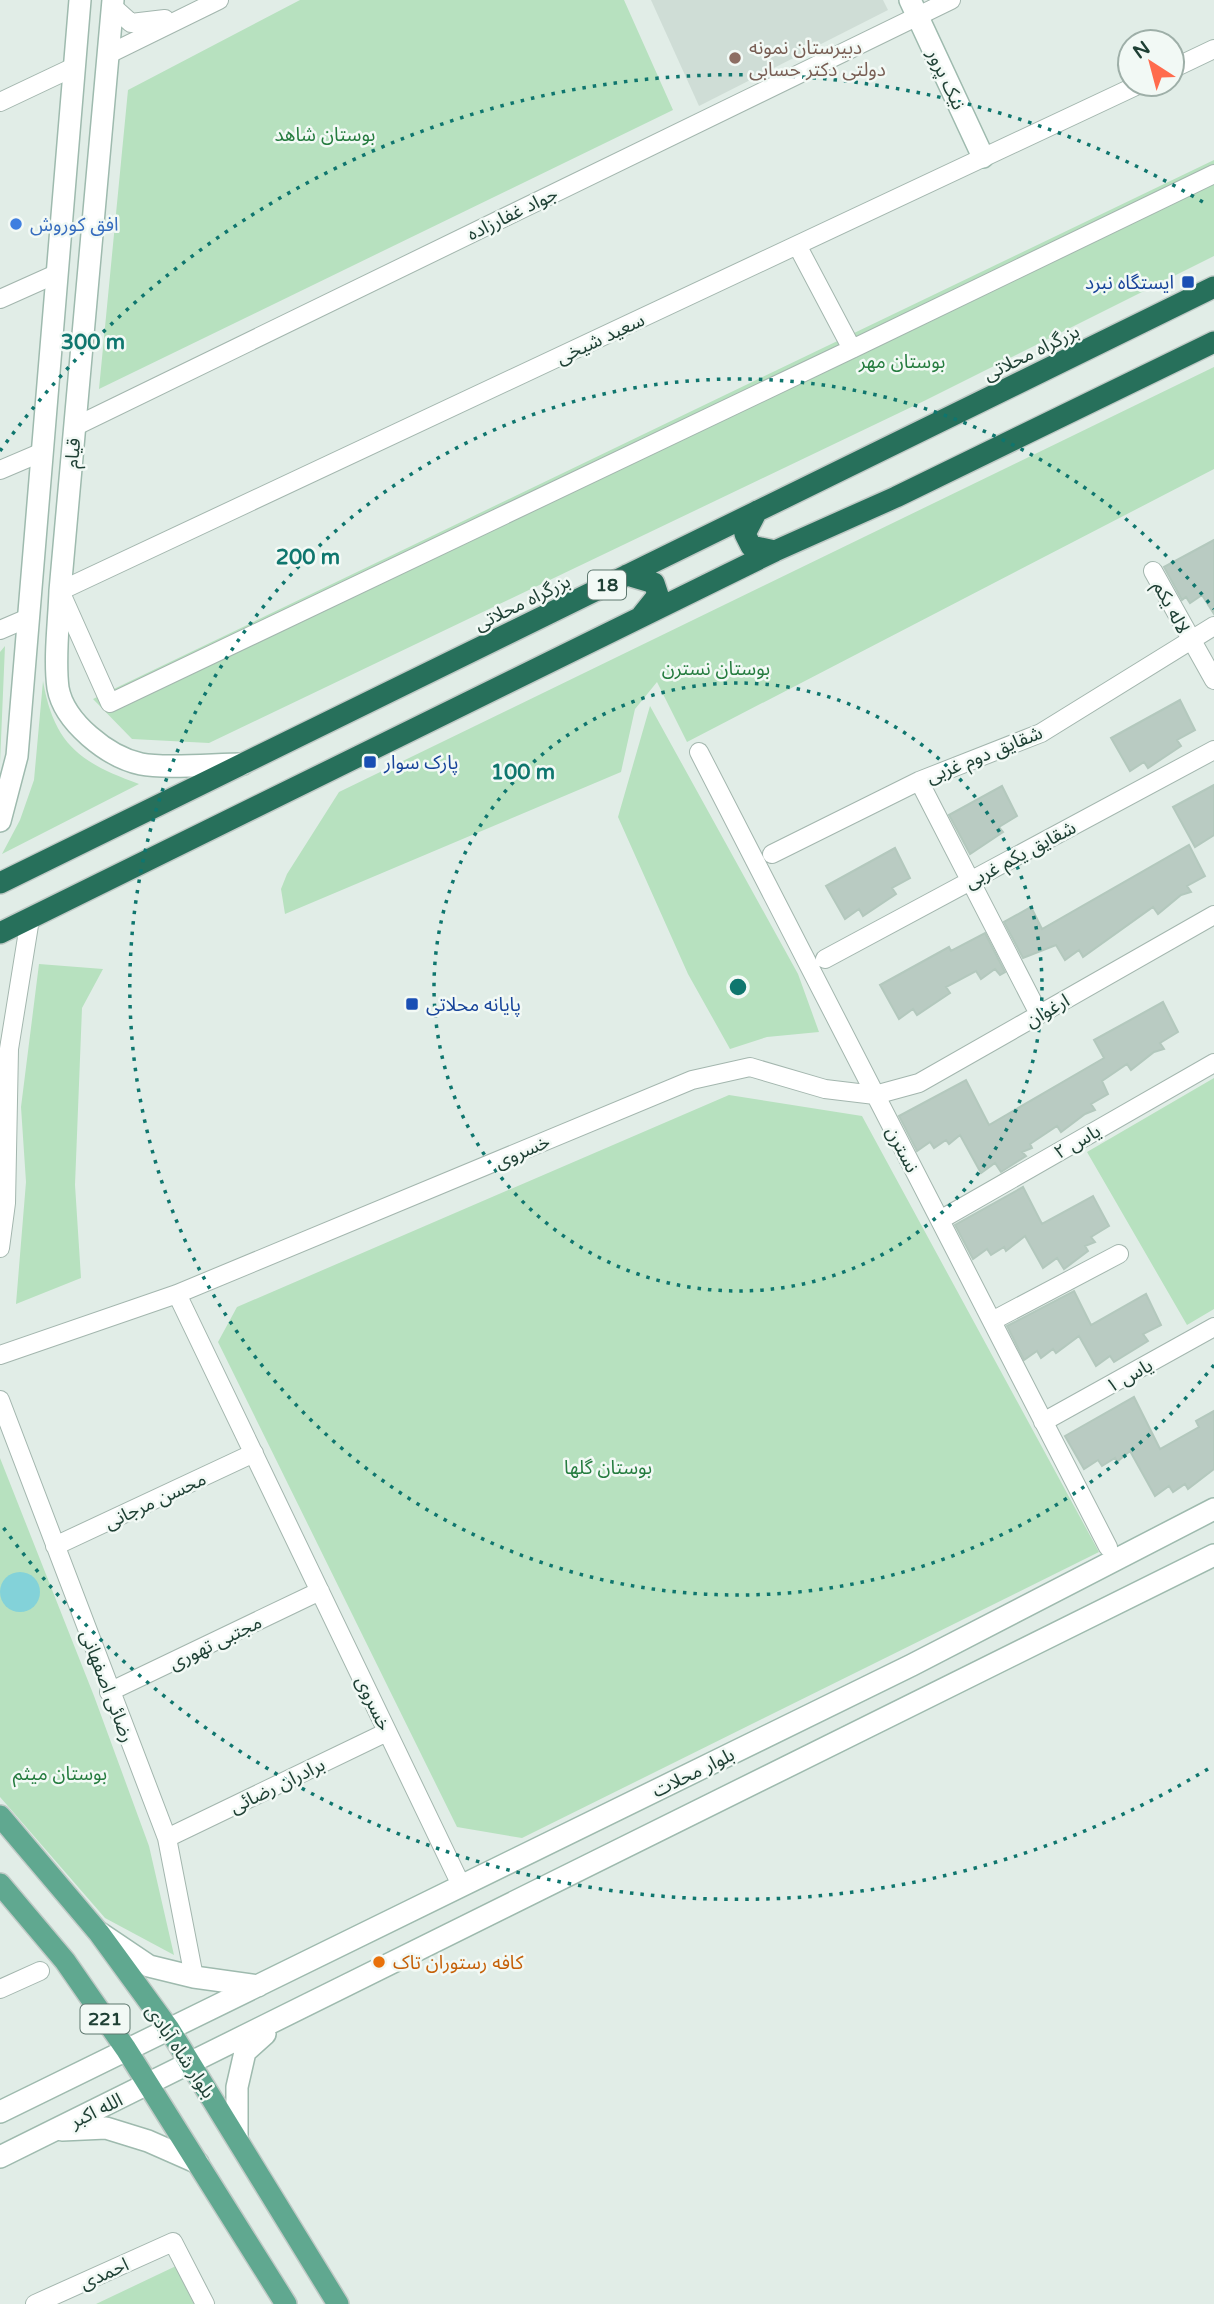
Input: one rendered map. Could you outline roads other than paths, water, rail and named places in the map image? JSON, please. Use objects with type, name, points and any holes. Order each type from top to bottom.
[{"type":"highway","name":"بزرگراه محلاتی","points":[[0,883],[1214,287]]},
{"type":"highway","name":"18","points":[[0,933],[775,551],[897,497],[1214,342]]},
{"type":"highway","points":[[757,511],[745,534],[751,547],[775,551]]},
{"type":"highway","points":[[627,575],[654,583],[658,595],[641,617]]},
{"type":"main road","name":"قیام","points":[[0,821],[17,756],[40,453],[80,0]]},
{"type":"main road","name":"قیام","points":[[112,3],[60,591],[58,686],[62,702],[73,722],[101,745],[140,764],[243,764]]},
{"type":"main road","name":"نیک پرور","points":[[914,8],[984,157]]},
{"type":"main road","points":[[74,68],[109,54]]},
{"type":"main road","points":[[26,641],[43,649],[59,645]]},
{"type":"main road","name":"بلوار محلات","points":[[169,2029],[912,1665],[1214,1509]]},
{"type":"main road","name":"بلوار محلات","points":[[191,2062],[1214,1555]]},
{"type":"main road","name":"بلوار شاه آبادی","points":[[0,1816],[99,1933],[169,2029],[338,2304]]},
{"type":"main road","name":"221","points":[[0,1884],[65,1961],[126,2049],[286,2304]]},
{"type":"main road","points":[[99,1933],[149,1966],[194,1977],[258,1986]]},
{"type":"main road","points":[[237,2138],[237,2087],[245,2052],[284,2017]]},
{"type":"main road","points":[[0,2112],[169,2029]]},
{"type":"main road","name":"الله اکبر","points":[[0,2157],[191,2062]]},
{"type":"main road","points":[[53,2131],[106,2128],[148,2141],[198,2163]]},
{"type":"street","points":[[112,3],[131,23],[146,23],[168,19],[218,0]]},
{"type":"street","points":[[109,54],[218,0]]},
{"type":"street","name":"جواد غفارزاده","points":[[74,426],[914,8],[951,0]]},
{"type":"street","points":[[1186,62],[1214,49]]},
{"type":"street","points":[[0,102],[74,68]]},
{"type":"street","name":"سعید شیخی","points":[[60,591],[1116,95]]},
{"type":"street","points":[[60,591],[110,703],[1214,174]]},
{"type":"street","points":[[797,245],[852,349]]},
{"type":"street","points":[[0,299],[56,274]]},
{"type":"street","points":[[0,470],[40,453]]},
{"type":"street","name":"لاله یکم","points":[[1153,570],[1214,680]]},
{"type":"street","points":[[0,630],[28,618]]},
{"type":"street","name":"شقایق دوم غربی","points":[[772,854],[919,781],[1041,733],[1214,626]]},
{"type":"street","name":"شقایق یکم غربی","points":[[825,958],[1214,750]]},
{"type":"street","name":"نسترن","points":[[699,752],[1108,1547]]},
{"type":"street","points":[[919,781],[1039,1014]]},
{"type":"street","name":"ارغوان","points":[[876,1095],[919,1083],[1214,915]]},
{"type":"street","points":[[0,1248],[6,1203],[9,1049],[30,919]]},
{"type":"street","name":"یاس ۲","points":[[940,1220],[1214,1063]]},
{"type":"street","name":"خسروی","points":[[0,1355],[177,1294],[692,1080],[750,1067],[825,1089],[876,1095]]},
{"type":"street","points":[[992,1321],[1118,1254]]},
{"type":"street","name":"خسروی","points":[[177,1294],[461,1885]]},
{"type":"street","name":"یاس ۱","points":[[1044,1422],[1214,1327]]},
{"type":"street","name":"رضائی اصفهانی","points":[[0,1400],[109,1692],[167,1838],[194,1977]]},
{"type":"street","name":"محسن مرجانی","points":[[55,1546],[254,1453]]},
{"type":"street","name":"مجتبی تهوری","points":[[109,1692],[320,1591]]},
{"type":"street","name":"برادران رضائی","points":[[167,1838],[387,1732]]},
{"type":"street","points":[[0,1989],[40,1971]]},
{"type":"street","name":"احمدی","points":[[34,2304],[173,2242],[205,2304]]},
{"type":"water","points":[[20,1572],[28,1573],[34,1578],[39,1584],[39,1600],[34,1606],[28,1611],[20,1612],[12,1611],[6,1606],[1,1600],[0,1592],[1,1584],[6,1578],[12,1573]]},
{"type":"place","name":"دبیرستان نمونه دولتی دکتر حسابی","points":[[735,58]]},
{"type":"place","name":"افق کوروش","points":[[16,224]]},
{"type":"place","name":"ایستگاه نبرد","points":[[1188,282]]},
{"type":"place","name":"پارک سوار","points":[[370,762]]},
{"type":"place","name":"پایانه محلاتی","points":[[412,1004]]},
{"type":"place","name":"کافه رستوران تاک","points":[[379,1962]]},
{"type":"park label","name":"بوستان شاهد","points":[[325,134]]},
{"type":"park label","name":"بوستان مهر","points":[[902,361]]},
{"type":"park label","name":"بوستان نسترن","points":[[716,668]]},
{"type":"park label","name":"بوستان گلها","points":[[608,1467]]},
{"type":"park label","name":"بوستان میثم","points":[[60,1773]]}]
